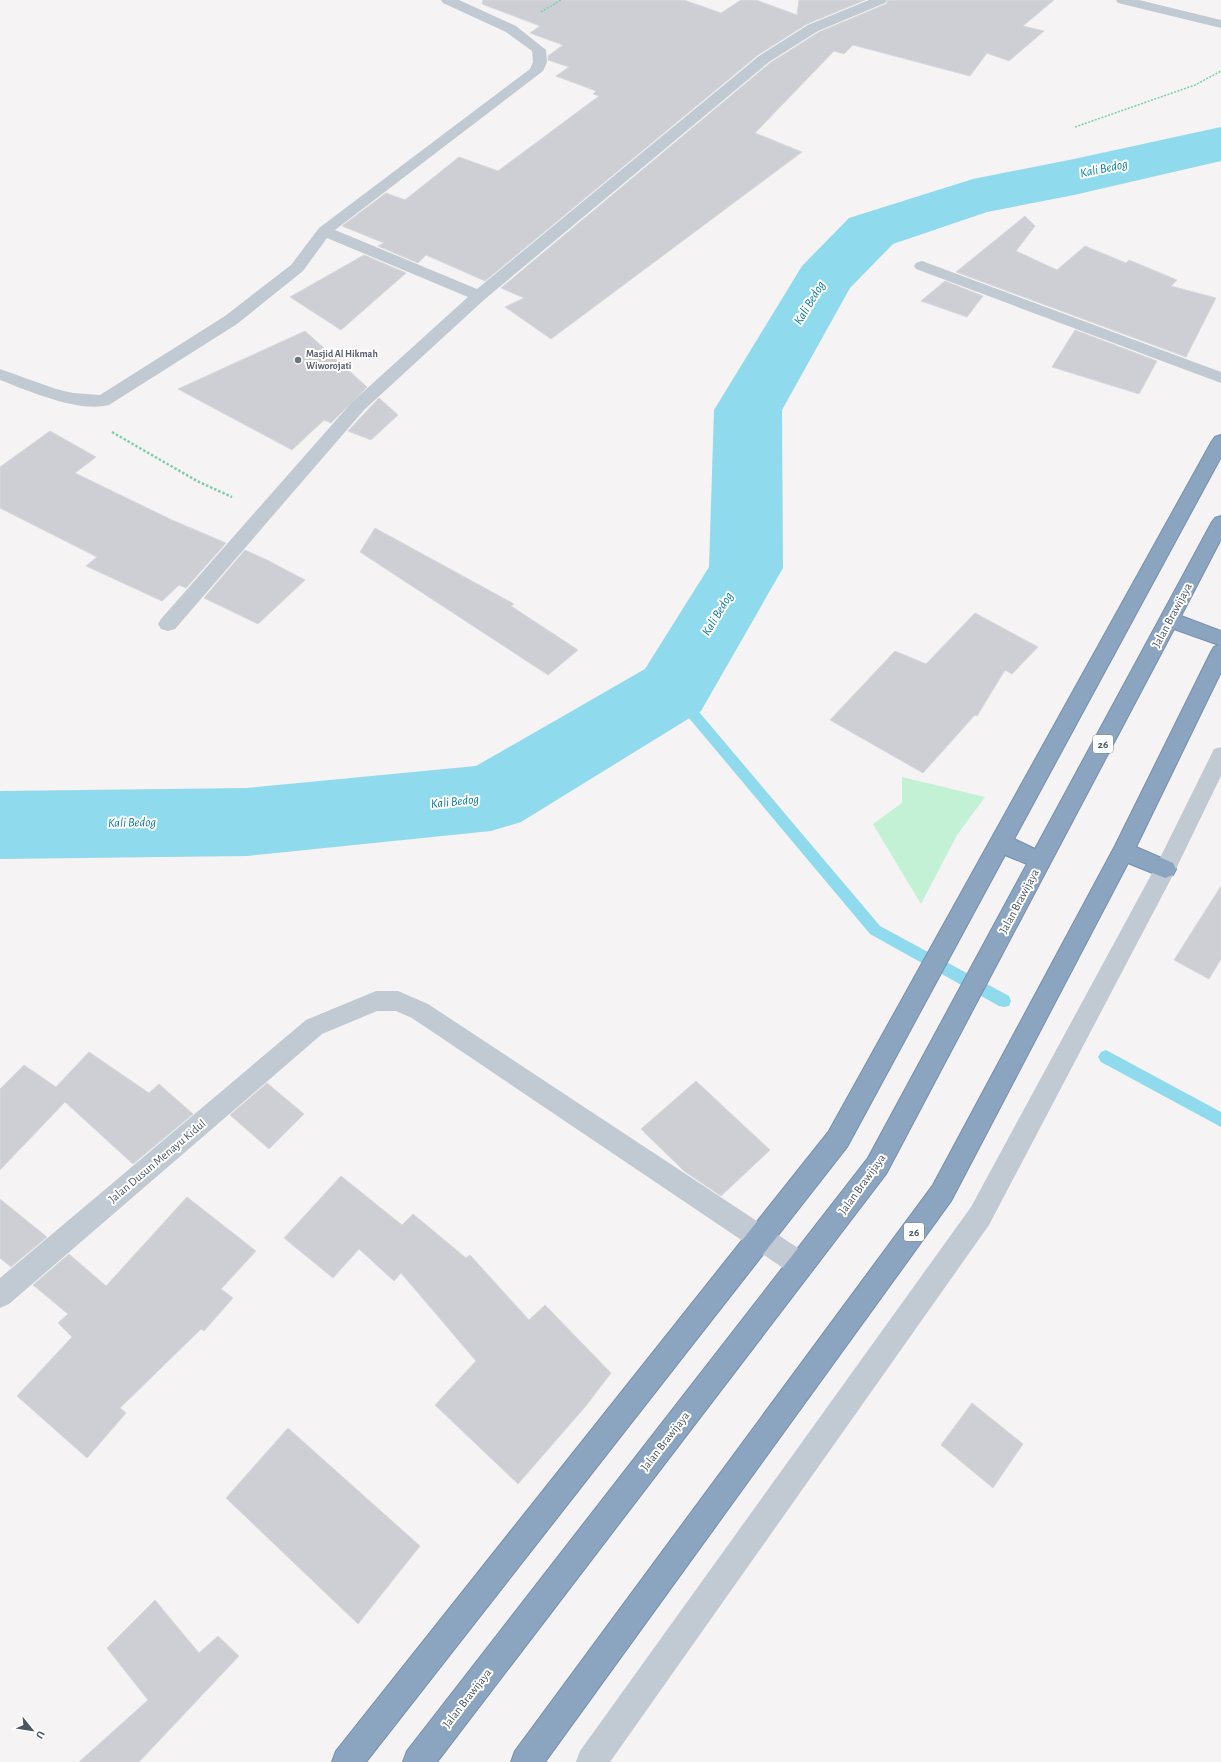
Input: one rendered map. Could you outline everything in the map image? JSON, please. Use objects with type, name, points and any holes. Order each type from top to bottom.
[{"type":"highway","points":[[347,1762],[838,1139],[1221,441]]},
{"type":"highway","name":"Jalan Brawijaya","points":[[418,1762],[877,1166],[1221,522]]},
{"type":"highway","points":[[1169,620],[1221,639]]},
{"type":"highway","name":"26","points":[[526,1762],[942,1193],[1123,851],[1221,652]]},
{"type":"highway","points":[[1001,843],[1041,860]]},
{"type":"highway","points":[[1123,851],[1165,869]]},
{"type":"street","points":[[0,374],[50,393],[73,399],[103,401],[232,320],[297,268],[324,231],[536,71],[540,62],[539,50],[525,38],[511,29],[448,0]]},
{"type":"street","points":[[168,624],[358,406],[479,296],[764,59],[814,28],[880,0]]},
{"type":"street","points":[[1123,0],[1221,24]]},
{"type":"street","points":[[324,231],[479,296]]},
{"type":"street","points":[[922,266],[1221,378]]},
{"type":"street","points":[[591,1762],[980,1216],[1165,869],[1221,755]]},
{"type":"street","name":"Jalan Dusun Menayu Kidul","points":[[0,1295],[314,1027],[376,1001],[398,1001],[420,1011],[801,1265]]},
{"type":"path","points":[[1075,127],[1195,85],[1221,71]]},
{"type":"path","points":[[103,401],[95,411],[95,422],[197,482],[265,512]]},
{"type":"green space","points":[[902,777],[985,797],[957,835],[921,904],[873,824],[902,803]]},
{"type":"building","points":[[483,0],[684,0],[721,13],[741,0],[756,0],[797,15],[799,0],[865,0],[807,24],[758,55],[485,281],[426,255],[418,263],[378,246],[384,243],[342,226],[386,193],[405,200],[459,157],[498,171],[599,96],[593,94],[596,91],[556,76],[569,67],[548,60],[548,56],[563,45],[530,33],[540,26],[482,4]]},
{"type":"building","points":[[888,0],[1054,0],[1023,26],[1044,31],[1009,61],[987,53],[970,76],[853,45],[844,54],[834,51],[755,133],[802,152],[551,339],[505,307],[524,298],[501,288],[770,63],[819,32],[886,4]]},
{"type":"building","points":[[1025,216],[1035,226],[1016,251],[1057,270],[1085,246],[1126,263],[1129,260],[1177,280],[1171,286],[1216,298],[1186,357],[956,272]]},
{"type":"building","points":[[364,255],[406,273],[341,330],[290,297]]},
{"type":"building","points":[[945,281],[983,296],[967,317],[921,301]]},
{"type":"building","points":[[1075,330],[1157,361],[1139,394],[1052,367]]},
{"type":"building","points":[[305,331],[367,387],[331,423],[324,420],[292,450],[178,389]]},
{"type":"building","points":[[379,398],[398,415],[371,440],[348,431]]},
{"type":"building","points":[[50,431],[96,457],[75,473],[172,520],[226,543],[186,588],[179,585],[162,601],[86,566],[97,557],[0,508],[0,467]]},
{"type":"building","points":[[375,528],[514,604],[511,606],[578,650],[548,675],[360,552]]},
{"type":"building","points":[[245,550],[305,580],[258,624],[204,598]]},
{"type":"building","points":[[975,613],[1038,647],[1012,674],[1005,670],[977,716],[975,715],[923,773],[830,720],[895,651],[926,664]]},
{"type":"building","points":[[1221,886],[1221,959],[1209,979],[1174,960]]},
{"type":"building","points":[[89,1052],[149,1093],[159,1084],[193,1114],[133,1164],[65,1102],[0,1170],[0,1089],[24,1065],[56,1087]]},
{"type":"building","points":[[696,1081],[770,1150],[721,1196],[684,1171],[641,1129]]},
{"type":"building","points":[[267,1083],[304,1114],[269,1149],[230,1115]]},
{"type":"building","points":[[341,1176],[402,1225],[413,1214],[466,1258],[470,1255],[529,1320],[545,1305],[611,1373],[585,1407],[518,1484],[435,1405],[476,1361],[401,1273],[394,1281],[359,1249],[333,1278],[284,1238]]},
{"type":"building","points":[[187,1197],[256,1251],[221,1289],[233,1298],[204,1331],[201,1329],[120,1408],[126,1413],[87,1458],[17,1396],[72,1337],[58,1323],[68,1314],[33,1285],[69,1254],[106,1286]]},
{"type":"building","points":[[0,1199],[47,1237],[11,1267],[0,1258]]},
{"type":"building","points":[[972,1403],[1023,1444],[993,1488],[941,1445]]},
{"type":"building","points":[[288,1428],[420,1546],[358,1624],[226,1498]]},
{"type":"building","points":[[155,1600],[199,1653],[218,1636],[239,1656],[139,1762],[79,1762],[148,1700],[107,1648]]},
{"type":"waterway","name":"Kali Bedog","points":[[0,825],[247,822],[491,798],[673,690],[746,568],[748,410],[824,279],[871,231],[973,197],[1074,177],[1221,144]]},
{"type":"waterway","points":[[673,690],[875,930],[1004,1001]]},
{"type":"waterway","points":[[1106,1057],[1221,1120]]},
{"type":"place","name":"Masjid Al Hikmah Wiworojati","points":[[298,360]]}]
